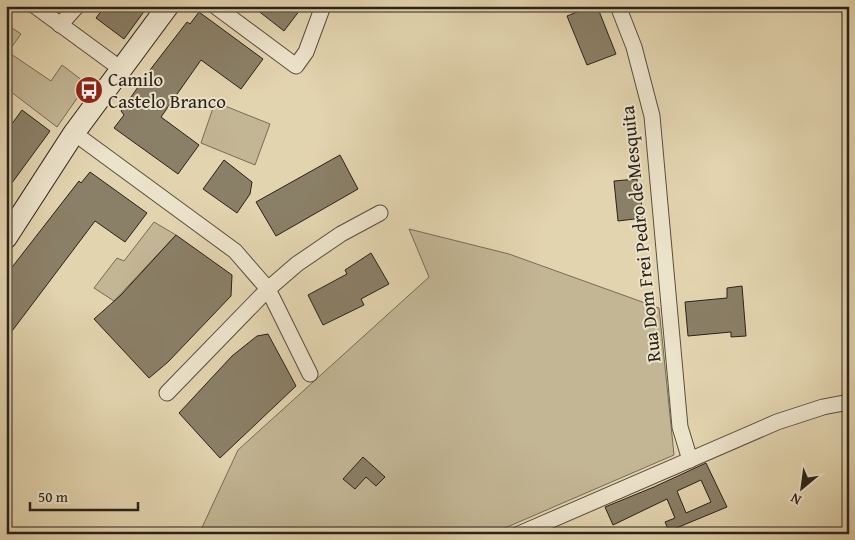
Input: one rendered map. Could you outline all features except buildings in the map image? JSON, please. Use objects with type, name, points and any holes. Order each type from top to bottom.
[{"type":"main road","points":[[6,238],[74,132],[168,6]]},
{"type":"street","points":[[35,6],[122,68]]},
{"type":"street","points":[[60,25],[77,6]]},
{"type":"street","points":[[215,6],[296,66],[306,52],[323,6]]},
{"type":"street","name":"Rua Dom Frei Pedro de Mesquita","points":[[618,6],[634,47],[652,116],[680,427],[690,460]]},
{"type":"street","points":[[74,132],[235,251],[268,289],[310,374]]},
{"type":"street","points":[[167,393],[268,289],[297,264],[334,239],[380,213]]},
{"type":"street","points":[[519,534],[777,422],[823,407],[849,402]]},
{"type":"shaded area","points":[[6,24],[21,34],[8,52],[51,81],[62,65],[87,84],[57,127],[6,88]]},
{"type":"shaded area","points":[[215,102],[270,124],[255,165],[201,143]]},
{"type":"shaded area","points":[[154,222],[176,235],[114,301],[94,288],[117,258],[124,261]]},
{"type":"shaded area","points":[[409,229],[509,254],[659,308],[674,455],[491,534],[199,534],[238,450],[429,277]]},
{"type":"place","name":"Camilo Castelo Branco","points":[[89,90]]}]
